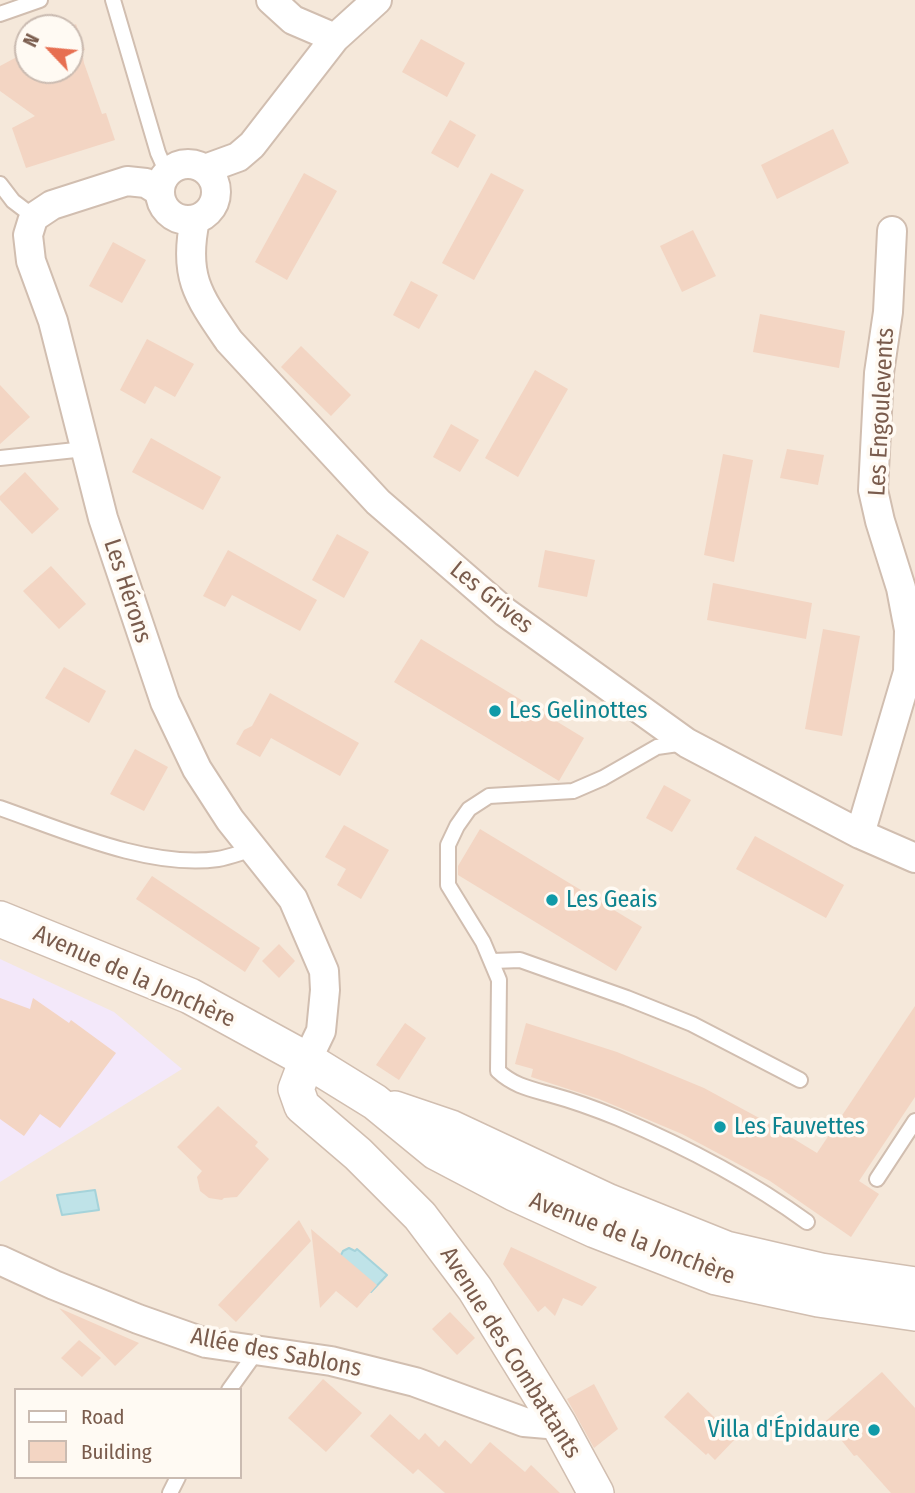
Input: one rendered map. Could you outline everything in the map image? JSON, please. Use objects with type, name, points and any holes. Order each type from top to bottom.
[{"type":"street","points":[[271,0],[293,20],[335,38]]},
{"type":"street","points":[[205,169],[238,156],[251,145],[335,38],[377,0]]},
{"type":"street","points":[[34,217],[52,205],[127,181],[163,182],[185,164],[205,169],[216,187],[216,198],[204,215],[195,220],[174,218],[160,201],[163,182]]},
{"type":"street","name":"Les Hérons","points":[[34,217],[28,235],[31,261],[53,321],[103,518],[165,702],[197,769],[230,820],[293,899],[324,971],[321,1031],[307,1060]]},
{"type":"street","name":"Les Grives","points":[[195,220],[190,240],[190,265],[195,285],[210,313],[229,341],[378,502],[505,612],[687,743],[860,834],[915,858]]},
{"type":"street","name":"Les Engoulevents","points":[[860,834],[908,672],[909,657],[909,630],[901,588],[873,490],[879,373],[888,312],[892,231]]},
{"type":"street","name":"Avenue de la Jonchère","points":[[0,919],[190,996],[307,1060],[375,1102],[436,1152],[514,1193],[595,1230],[716,1277],[818,1299],[915,1313]]},
{"type":"street","name":"Avenue des Combattants","points":[[307,1060],[296,1089],[302,1106],[358,1154],[420,1216],[474,1289],[559,1425],[596,1493]]},
{"type":"street","name":"Avenue de la Jonchère","points":[[375,1102],[452,1128],[609,1202],[726,1249],[821,1271],[915,1285]]},
{"type":"street","name":"Allée des Sablons","points":[[0,1259],[138,1320],[206,1343],[331,1361],[415,1382],[524,1422],[559,1425]]},
{"type":"lane","points":[[0,14],[40,0]]},
{"type":"lane","points":[[113,0],[158,153],[163,182]]},
{"type":"lane","points":[[0,184],[13,201],[34,217]]},
{"type":"lane","points":[[0,458],[85,449]]},
{"type":"lane","points":[[687,743],[657,747],[603,778],[573,791],[489,796],[469,809],[448,845],[448,885],[493,961],[499,980],[498,1071],[510,1081],[596,1110],[693,1152],[758,1189],[807,1222]]},
{"type":"lane","points":[[0,808],[94,841],[142,854],[204,860],[219,859],[254,849]]},
{"type":"lane","points":[[493,961],[520,960],[627,998],[692,1024],[800,1080]]},
{"type":"lane","points":[[877,1179],[915,1121]]},
{"type":"lane","points":[[230,1388],[257,1351]]},
{"type":"shaded area","points":[[0,0],[915,0],[915,1493],[0,1493]]},
{"type":"shaded area","points":[[0,959],[114,1012],[182,1069],[0,1182]]},
{"type":"water","points":[[95,1190],[99,1210],[62,1215],[57,1195]]},
{"type":"water","points":[[349,1248],[355,1251],[357,1249],[387,1275],[371,1292],[340,1257],[343,1251]]},
{"type":"building","points":[[421,39],[465,63],[447,97],[402,72]]},
{"type":"building","points":[[14,58],[14,84],[84,84],[84,63],[102,114],[106,113],[115,140],[26,168],[12,128],[35,116],[0,91],[0,66]]},
{"type":"building","points":[[450,120],[476,135],[458,168],[431,153]]},
{"type":"building","points":[[833,129],[849,163],[777,199],[761,165]]},
{"type":"building","points":[[304,173],[337,191],[287,280],[255,262]]},
{"type":"building","points":[[491,173],[524,190],[474,280],[442,263]]},
{"type":"building","points":[[693,230],[716,276],[682,292],[660,246]]},
{"type":"building","points":[[113,242],[146,260],[122,303],[89,286]]},
{"type":"building","points":[[411,281],[438,295],[419,329],[393,315]]},
{"type":"building","points":[[760,314],[845,331],[839,368],[753,352]]},
{"type":"building","points":[[147,339],[194,364],[175,397],[155,386],[145,404],[120,390]]},
{"type":"building","points":[[301,346],[351,395],[331,416],[281,367]]},
{"type":"building","points":[[535,370],[568,389],[518,477],[485,458]]},
{"type":"building","points":[[0,385],[30,417],[0,444]]},
{"type":"building","points":[[451,424],[479,440],[460,472],[433,457]]},
{"type":"building","points":[[151,438],[221,477],[203,510],[132,472]]},
{"type":"building","points":[[787,449],[824,455],[818,485],[780,478]]},
{"type":"building","points":[[723,454],[753,460],[734,562],[704,555]]},
{"type":"building","points":[[25,472],[59,509],[32,534],[0,500],[0,496]]},
{"type":"building","points":[[337,534],[369,552],[344,598],[312,580]]},
{"type":"building","points":[[228,550],[317,600],[300,631],[232,595],[225,607],[203,596]]},
{"type":"building","points":[[545,550],[595,560],[587,597],[538,587]]},
{"type":"building","points":[[51,566],[86,604],[59,629],[23,591]]},
{"type":"building","points":[[713,583],[812,603],[806,639],[707,620]]},
{"type":"building","points":[[823,629],[860,636],[842,736],[805,729]]},
{"type":"building","name":"Les Gelinottes","points":[[421,639],[584,738],[559,781],[394,682]]},
{"type":"building","points":[[64,667],[106,691],[89,723],[45,698]]},
{"type":"building","points":[[270,693],[359,743],[340,776],[271,738],[260,757],[236,744],[244,730],[252,726]]},
{"type":"building","points":[[135,749],[168,767],[144,811],[110,794]]},
{"type":"building","points":[[664,785],[691,800],[672,832],[646,818]]},
{"type":"building","points":[[344,825],[389,850],[361,899],[337,885],[346,869],[325,857]]},
{"type":"building","name":"Les Geais","points":[[480,829],[642,927],[616,971],[458,875],[458,866]]},
{"type":"building","points":[[755,836],[844,885],[826,918],[736,869]]},
{"type":"building","points":[[152,876],[260,948],[245,972],[136,899]]},
{"type":"building","points":[[279,944],[295,961],[279,978],[262,961]]},
{"type":"building","points":[[0,998],[30,1009],[33,998],[69,1023],[71,1020],[116,1053],[60,1128],[40,1114],[24,1136],[0,1119]]},
{"type":"building","name":"Les Fauvettes","points":[[915,1006],[915,1097],[859,1181],[879,1194],[851,1237],[770,1181],[682,1134],[599,1099],[531,1077],[533,1069],[515,1064],[526,1023],[617,1052],[704,1088],[817,1153]]},
{"type":"building","points":[[405,1023],[426,1038],[399,1080],[376,1065]]},
{"type":"building","points":[[218,1106],[258,1142],[255,1146],[269,1159],[237,1197],[222,1200],[209,1198],[200,1191],[197,1177],[202,1171],[177,1147]]},
{"type":"building","points":[[299,1220],[311,1241],[236,1322],[218,1305]]},
{"type":"building","points":[[311,1229],[377,1285],[357,1308],[336,1291],[320,1308]]},
{"type":"building","points":[[511,1247],[597,1287],[582,1306],[563,1298],[555,1316],[545,1306],[538,1312],[503,1264]]},
{"type":"building","points":[[59,1308],[139,1343],[115,1366]]},
{"type":"building","points":[[450,1312],[475,1338],[457,1355],[432,1329]]},
{"type":"building","points":[[79,1340],[101,1358],[82,1377],[61,1358]]},
{"type":"building","name":"Villa d'Épidaure","points":[[882,1372],[915,1408],[915,1493],[891,1493],[857,1455],[854,1456],[826,1421]]},
{"type":"building","points":[[323,1379],[362,1413],[326,1452],[288,1418]]},
{"type":"building","points":[[594,1384],[618,1429],[594,1448],[567,1399]]},
{"type":"building","points":[[688,1392],[736,1438],[715,1460],[664,1417]]},
{"type":"building","points":[[390,1414],[419,1440],[425,1433],[439,1447],[445,1440],[471,1464],[490,1442],[525,1472],[531,1465],[560,1493],[445,1493],[418,1469],[413,1474],[370,1436]]},
{"type":"place","name":"Les Gelinottes","points":[[495,711]]},
{"type":"place","name":"Les Geais","points":[[552,900]]},
{"type":"place","name":"Les Fauvettes","points":[[720,1127]]},
{"type":"place","name":"Villa d'Épidaure","points":[[874,1430]]}]
